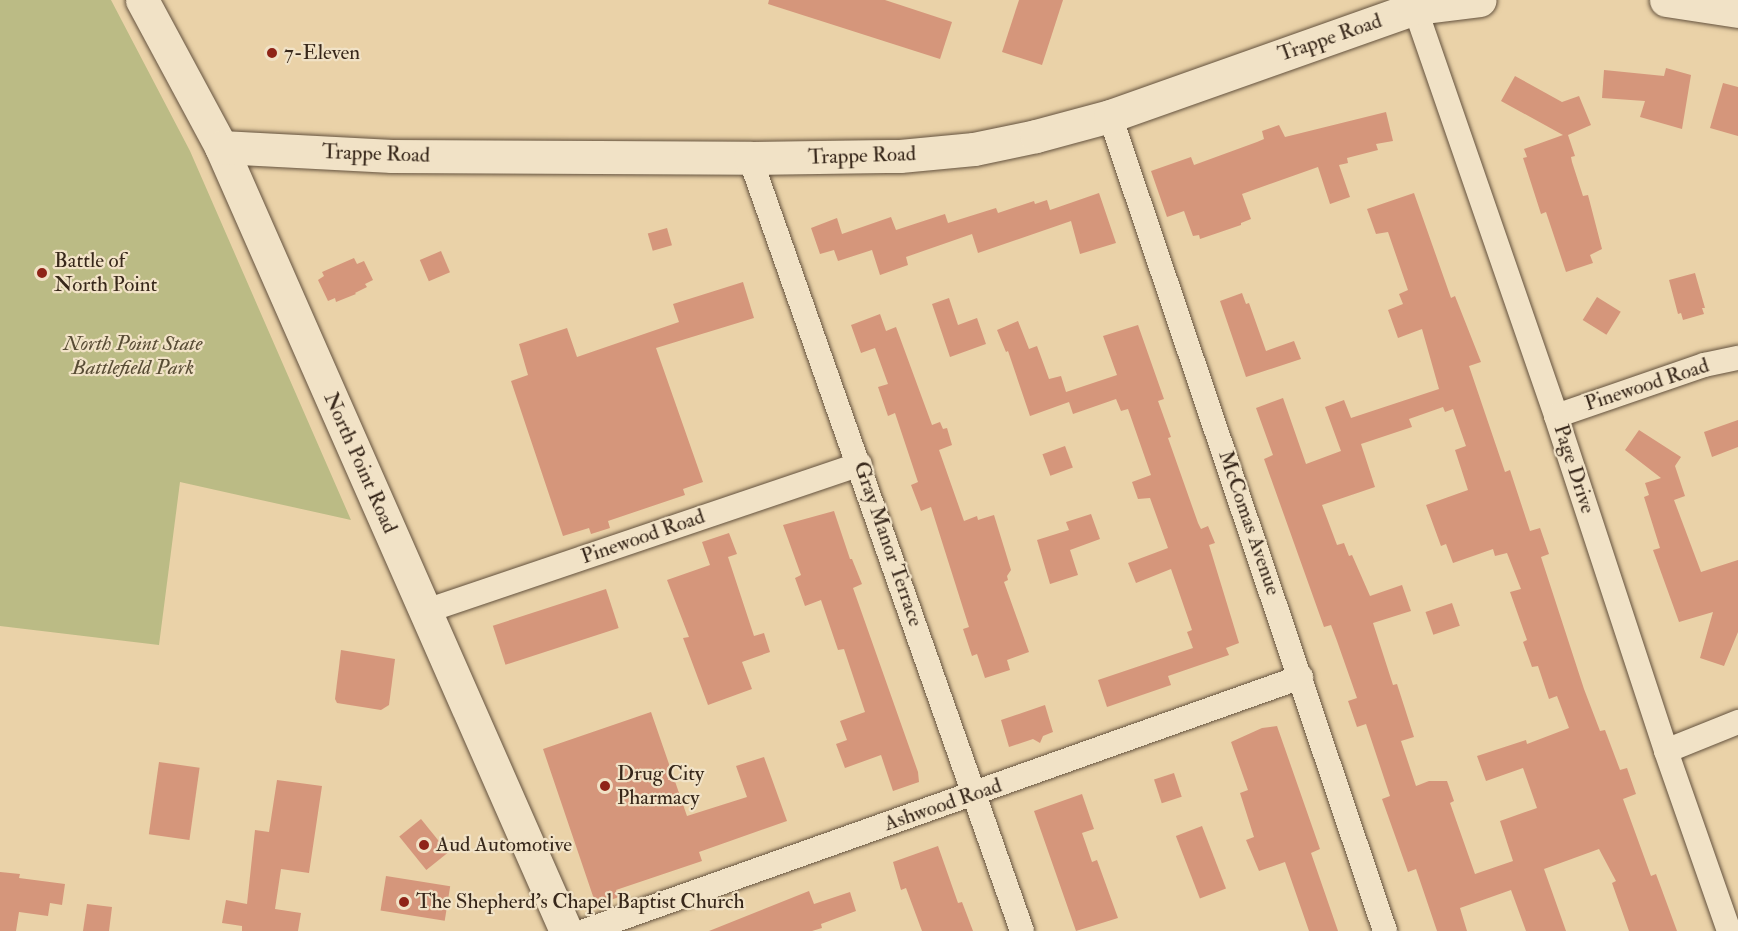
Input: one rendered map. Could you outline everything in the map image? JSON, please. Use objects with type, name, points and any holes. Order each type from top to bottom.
[{"type":"street","name":"North Point Road","points":[[142,0],[221,147],[566,931]]},
{"type":"street","name":"Trappe Road","points":[[221,147],[392,156],[750,158],[900,156],[974,149],[1036,136],[1110,116],[1411,3],[1480,0]]},
{"type":"street","points":[[1666,0],[1738,11]]},
{"type":"street","name":"Page Drive","points":[[1411,3],[1556,416],[1666,751],[1729,931]]},
{"type":"street","name":"McComas Avenue","points":[[1110,116],[1385,931]]},
{"type":"street","name":"Gray Manor Terrace","points":[[750,158],[860,464],[1023,931]]},
{"type":"street","name":"Pinewood Road","points":[[1556,416],[1704,365],[1738,358]]},
{"type":"street","name":"Pinewood Road","points":[[426,611],[860,464]]},
{"type":"street","name":"Ashwood Road","points":[[585,931],[1301,677]]},
{"type":"street","points":[[1666,751],[1738,722]]},
{"type":"green space","name":"North Point State Battlefield Park","points":[[0,0],[111,0],[190,151],[351,520],[180,482],[159,645],[0,626]]},
{"type":"building","points":[[769,0],[885,0],[952,22],[940,59],[768,4]]},
{"type":"building","points":[[1019,0],[1063,0],[1042,65],[1002,52]]},
{"type":"building","points":[[1666,68],[1691,75],[1682,129],[1640,117],[1645,101],[1602,98],[1604,70],[1664,76]]},
{"type":"building","points":[[1515,76],[1562,102],[1579,96],[1591,125],[1568,135],[1575,156],[1571,157],[1572,162],[1583,196],[1588,195],[1602,249],[1590,255],[1593,263],[1566,272],[1546,212],[1541,214],[1523,158],[1527,157],[1524,149],[1563,135],[1501,101]]},
{"type":"building","points":[[1723,83],[1738,87],[1738,136],[1710,128]]},
{"type":"building","points":[[1386,112],[1393,141],[1376,144],[1378,150],[1347,158],[1348,163],[1339,165],[1350,197],[1330,204],[1318,167],[1242,194],[1251,219],[1241,225],[1200,239],[1199,235],[1193,236],[1184,211],[1167,217],[1151,171],[1191,157],[1194,165],[1264,139],[1262,131],[1279,125],[1285,137]]},
{"type":"building","points":[[1099,193],[1116,243],[1080,254],[1071,221],[978,253],[972,234],[906,257],[908,265],[880,275],[872,250],[838,261],[834,250],[820,254],[811,228],[837,218],[842,234],[891,217],[896,230],[945,214],[948,223],[996,208],[998,213],[1034,201],[1035,204],[1047,200],[1050,210]]},
{"type":"building","points":[[1414,193],[1451,298],[1455,296],[1481,362],[1469,366],[1505,472],[1510,470],[1530,531],[1540,528],[1549,554],[1541,557],[1584,689],[1600,731],[1605,730],[1620,770],[1627,768],[1636,794],[1623,799],[1651,876],[1656,874],[1677,931],[1629,931],[1612,883],[1616,881],[1599,849],[1544,869],[1566,931],[1526,931],[1511,890],[1460,908],[1467,931],[1437,931],[1416,869],[1408,872],[1382,799],[1390,796],[1366,724],[1357,727],[1348,701],[1357,698],[1331,625],[1324,627],[1264,459],[1273,455],[1256,408],[1283,398],[1306,464],[1341,451],[1325,407],[1344,400],[1351,418],[1439,389],[1422,329],[1398,338],[1388,310],[1403,304],[1399,294],[1408,290],[1388,232],[1376,234],[1367,209]],"holes":[[[1443,407],[1445,412],[1453,409],[1466,446],[1455,450],[1468,490],[1426,505],[1441,546],[1446,544],[1453,563],[1493,549],[1495,556],[1507,553],[1521,589],[1510,592],[1527,640],[1523,642],[1532,667],[1538,666],[1549,699],[1557,696],[1569,728],[1527,744],[1526,740],[1477,756],[1486,781],[1523,768],[1537,808],[1500,821],[1513,861],[1475,874],[1450,803],[1454,801],[1447,781],[1429,781],[1416,786],[1401,741],[1414,737],[1397,684],[1393,685],[1373,623],[1411,611],[1402,585],[1370,596],[1352,555],[1349,556],[1344,543],[1337,545],[1322,505],[1375,487],[1361,444],[1412,427],[1409,419]]]},
{"type":"building","points":[[667,228],[672,245],[653,251],[648,234]]},
{"type":"building","points":[[441,251],[450,272],[429,281],[420,260]]},
{"type":"building","points":[[354,258],[357,264],[364,261],[373,280],[365,284],[367,287],[356,294],[336,302],[335,298],[328,301],[318,280],[324,276],[322,272]]},
{"type":"building","points":[[1695,273],[1705,308],[1702,308],[1704,314],[1683,320],[1681,313],[1678,314],[1669,280]]},
{"type":"building","points":[[743,282],[754,318],[656,348],[703,482],[683,489],[685,495],[608,521],[610,528],[591,534],[589,528],[563,536],[511,381],[528,375],[519,344],[567,328],[577,357],[679,322],[673,304]]},
{"type":"building","points":[[1242,293],[1246,304],[1249,303],[1266,351],[1294,341],[1301,359],[1246,377],[1220,301]]},
{"type":"building","points":[[1597,297],[1621,312],[1606,335],[1583,320]]},
{"type":"building","points":[[949,298],[958,325],[977,318],[986,344],[950,357],[932,304]]},
{"type":"building","points":[[880,314],[886,331],[896,327],[932,425],[940,422],[943,429],[947,428],[952,445],[939,450],[964,521],[977,516],[978,520],[994,515],[1011,570],[1007,576],[1008,580],[1004,582],[1029,652],[1007,660],[1010,670],[985,678],[977,654],[972,656],[963,629],[969,627],[931,507],[921,511],[911,485],[918,482],[895,413],[888,416],[878,387],[888,384],[875,348],[861,353],[851,325]]},
{"type":"building","points":[[1018,321],[1029,349],[1037,346],[1049,379],[1061,376],[1066,392],[1117,375],[1103,336],[1138,325],[1164,399],[1158,401],[1171,437],[1168,438],[1198,523],[1201,529],[1208,526],[1215,543],[1209,545],[1239,643],[1226,648],[1229,655],[1168,676],[1171,685],[1107,707],[1098,680],[1193,648],[1187,632],[1192,630],[1171,569],[1136,583],[1128,563],[1168,548],[1150,498],[1138,499],[1132,482],[1151,475],[1128,409],[1121,411],[1116,399],[1073,414],[1069,402],[1030,416],[1008,351],[1006,352],[997,330]]},
{"type":"building","points":[[1738,420],[1738,447],[1712,457],[1704,432]]},
{"type":"building","points":[[1639,430],[1681,457],[1675,466],[1685,496],[1674,500],[1701,572],[1738,560],[1738,632],[1724,666],[1700,658],[1713,612],[1679,622],[1653,550],[1660,548],[1644,497],[1649,495],[1645,483],[1661,478],[1625,450]]},
{"type":"building","points":[[1065,446],[1073,468],[1050,476],[1042,454]]},
{"type":"building","points":[[834,511],[850,559],[852,559],[862,584],[853,588],[918,772],[919,782],[893,791],[881,755],[845,768],[836,744],[847,740],[840,721],[865,712],[844,649],[838,650],[821,600],[805,606],[795,578],[801,575],[783,525]]},
{"type":"building","points":[[1091,514],[1100,539],[1070,550],[1078,575],[1050,584],[1037,540],[1069,530],[1066,522]]},
{"type":"building","points":[[729,533],[737,554],[728,557],[754,636],[764,633],[770,652],[742,662],[752,689],[708,705],[683,638],[689,637],[667,580],[710,565],[702,542]]},
{"type":"building","points":[[606,589],[619,628],[505,665],[493,626]]},
{"type":"building","points":[[1452,603],[1460,626],[1433,635],[1426,612]]},
{"type":"building","points":[[341,650],[395,659],[389,705],[381,710],[337,703],[335,699]]},
{"type":"building","points":[[1045,705],[1053,732],[1043,736],[1040,743],[1033,739],[1009,747],[1001,720]]},
{"type":"building","points":[[651,712],[687,816],[747,797],[736,766],[764,757],[787,821],[699,852],[702,861],[616,890],[619,897],[596,905],[543,749]]},
{"type":"building","points":[[1277,726],[1320,849],[1311,853],[1338,931],[1309,931],[1285,862],[1259,871],[1246,840],[1254,837],[1240,793],[1248,790],[1231,742],[1262,728]]},
{"type":"building","points":[[159,762],[200,768],[189,840],[149,834]]},
{"type":"building","points":[[1174,773],[1182,797],[1162,803],[1154,779]]},
{"type":"building","points":[[277,780],[322,786],[309,873],[281,869],[275,909],[301,913],[298,931],[242,931],[242,926],[222,923],[226,900],[247,904],[255,830],[269,832]]},
{"type":"building","points":[[1082,794],[1094,829],[1082,833],[1092,862],[1097,860],[1118,918],[1076,931],[1034,811]]},
{"type":"building","name":"Aud Automotive","points":[[421,819],[448,852],[426,870],[399,837]]},
{"type":"building","points":[[1202,826],[1226,889],[1200,899],[1176,836]]},
{"type":"building","points":[[938,846],[958,903],[962,902],[973,931],[922,931],[906,888],[901,890],[893,862]]},
{"type":"building","points":[[0,872],[20,874],[19,878],[65,884],[62,905],[50,903],[48,916],[19,912],[16,931],[0,931]]},
{"type":"building","points":[[386,876],[450,886],[445,921],[381,911]]},
{"type":"building","points":[[809,891],[814,904],[850,892],[856,911],[821,924],[822,928],[812,931],[709,931]]},
{"type":"building","points":[[87,904],[112,907],[109,931],[83,931]]},
{"type":"place","name":"7-Eleven","points":[[272,53]]},
{"type":"place","name":"Battle of North Point","points":[[42,273]]},
{"type":"place","name":"Drug City Pharmacy","points":[[605,786]]},
{"type":"place","name":"Aud Automotive","points":[[424,845]]},
{"type":"place","name":"The Shepherd’s Chapel Baptist Church","points":[[404,902]]}]
